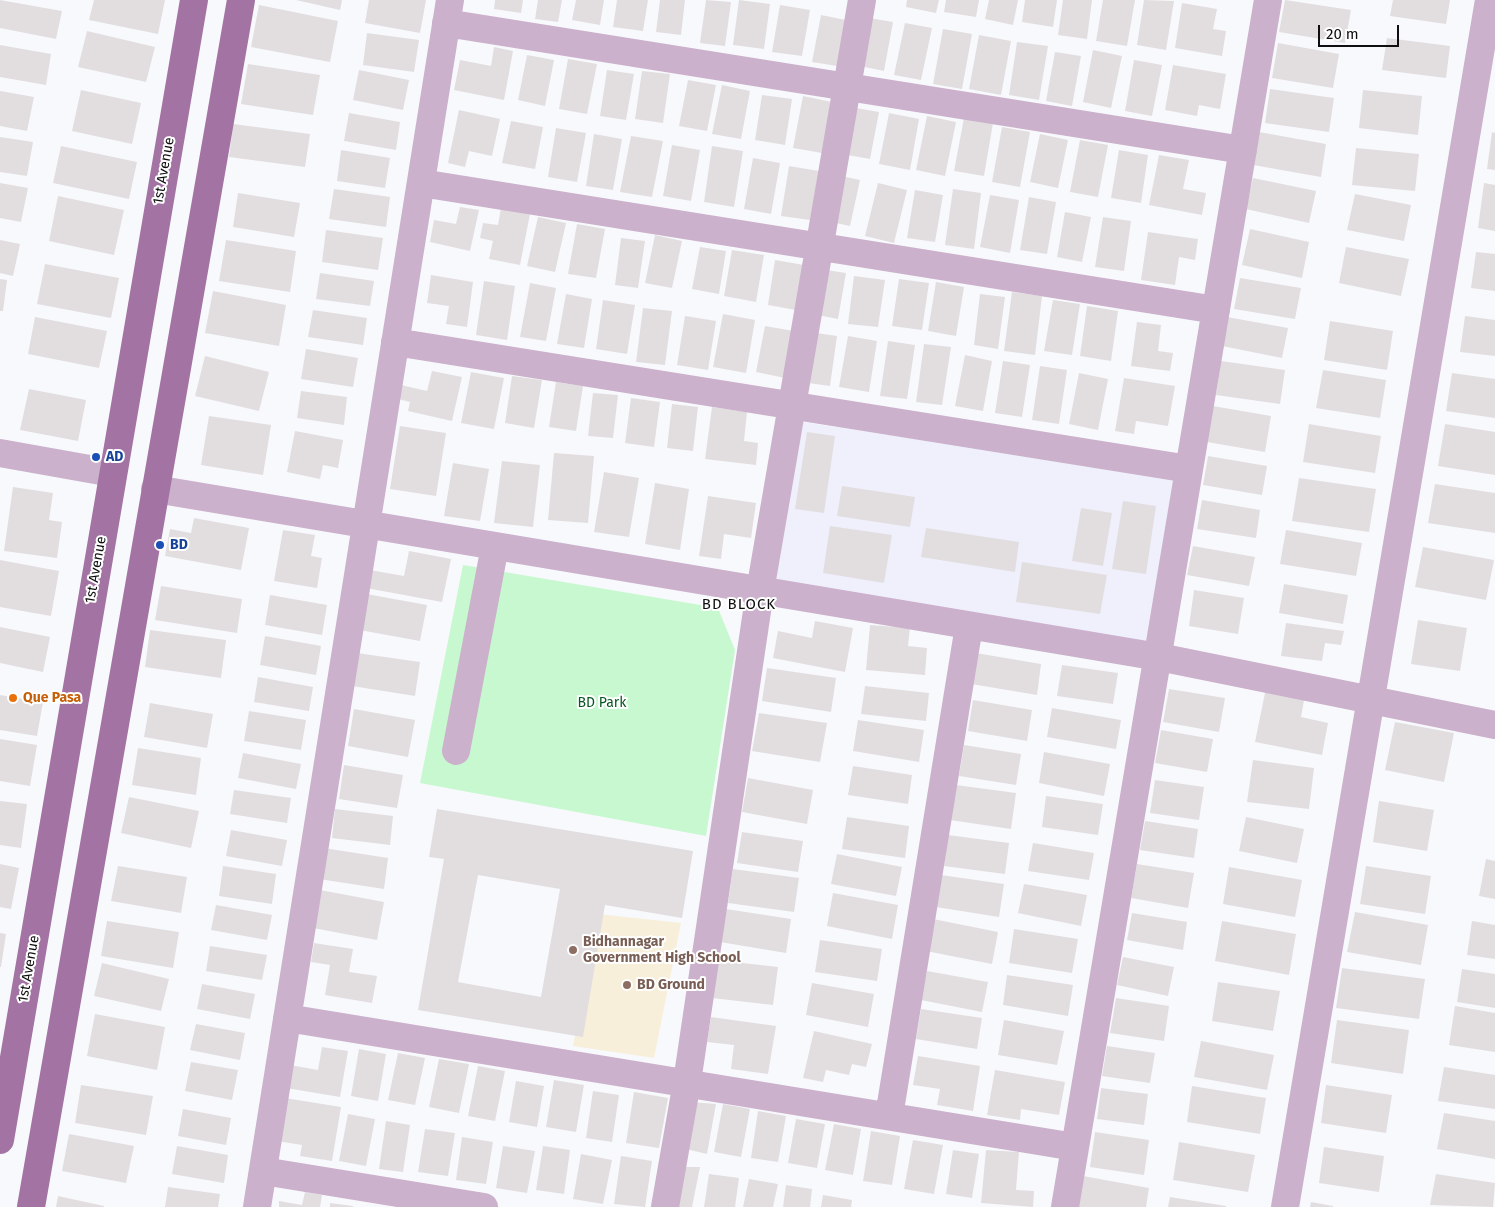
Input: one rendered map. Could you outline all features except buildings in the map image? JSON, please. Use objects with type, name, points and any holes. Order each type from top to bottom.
[{"type":"main road","name":"1st Avenue","points":[[0,1140],[194,0]]},
{"type":"main road","points":[[31,1207],[240,0]]},
{"type":"street","points":[[665,1207],[687,1082],[760,591],[862,0]]},
{"type":"street","points":[[1065,1207],[1159,658],[1268,0]]},
{"type":"street","points":[[1285,1207],[1490,0]]},
{"type":"street","points":[[257,1207],[448,11],[848,88],[1243,150]]},
{"type":"street","points":[[421,183],[1216,310]]},
{"type":"street","points":[[395,342],[1189,469]]},
{"type":"street","points":[[0,453],[112,473]]},
{"type":"street","points":[[155,489],[1159,658],[1495,725]]},
{"type":"street","points":[[456,751],[495,546]]},
{"type":"street","points":[[889,1116],[968,626]]},
{"type":"street","points":[[287,1018],[1076,1147]]},
{"type":"street","points":[[263,1171],[484,1207]]},
{"type":"shaded area","points":[[802,422],[1175,477],[1145,644],[771,581]]},
{"type":"shaded area","name":"BD Ground","points":[[598,914],[681,923],[654,1058],[573,1046]]},
{"type":"green space","name":"BD Park","points":[[463,565],[718,608],[735,650],[706,836],[420,783]]},
{"type":"place","name":"AD","points":[[96,457]]},
{"type":"place","name":"BD","points":[[160,545]]},
{"type":"place","name":"Que Pasa","points":[[13,698]]},
{"type":"place","name":"Bidhannagar Government High School","points":[[573,950]]},
{"type":"place","name":"BD Ground","points":[[627,985]]},
{"type":"district","name":"BD BLOCK","points":[[739,605]]}]
